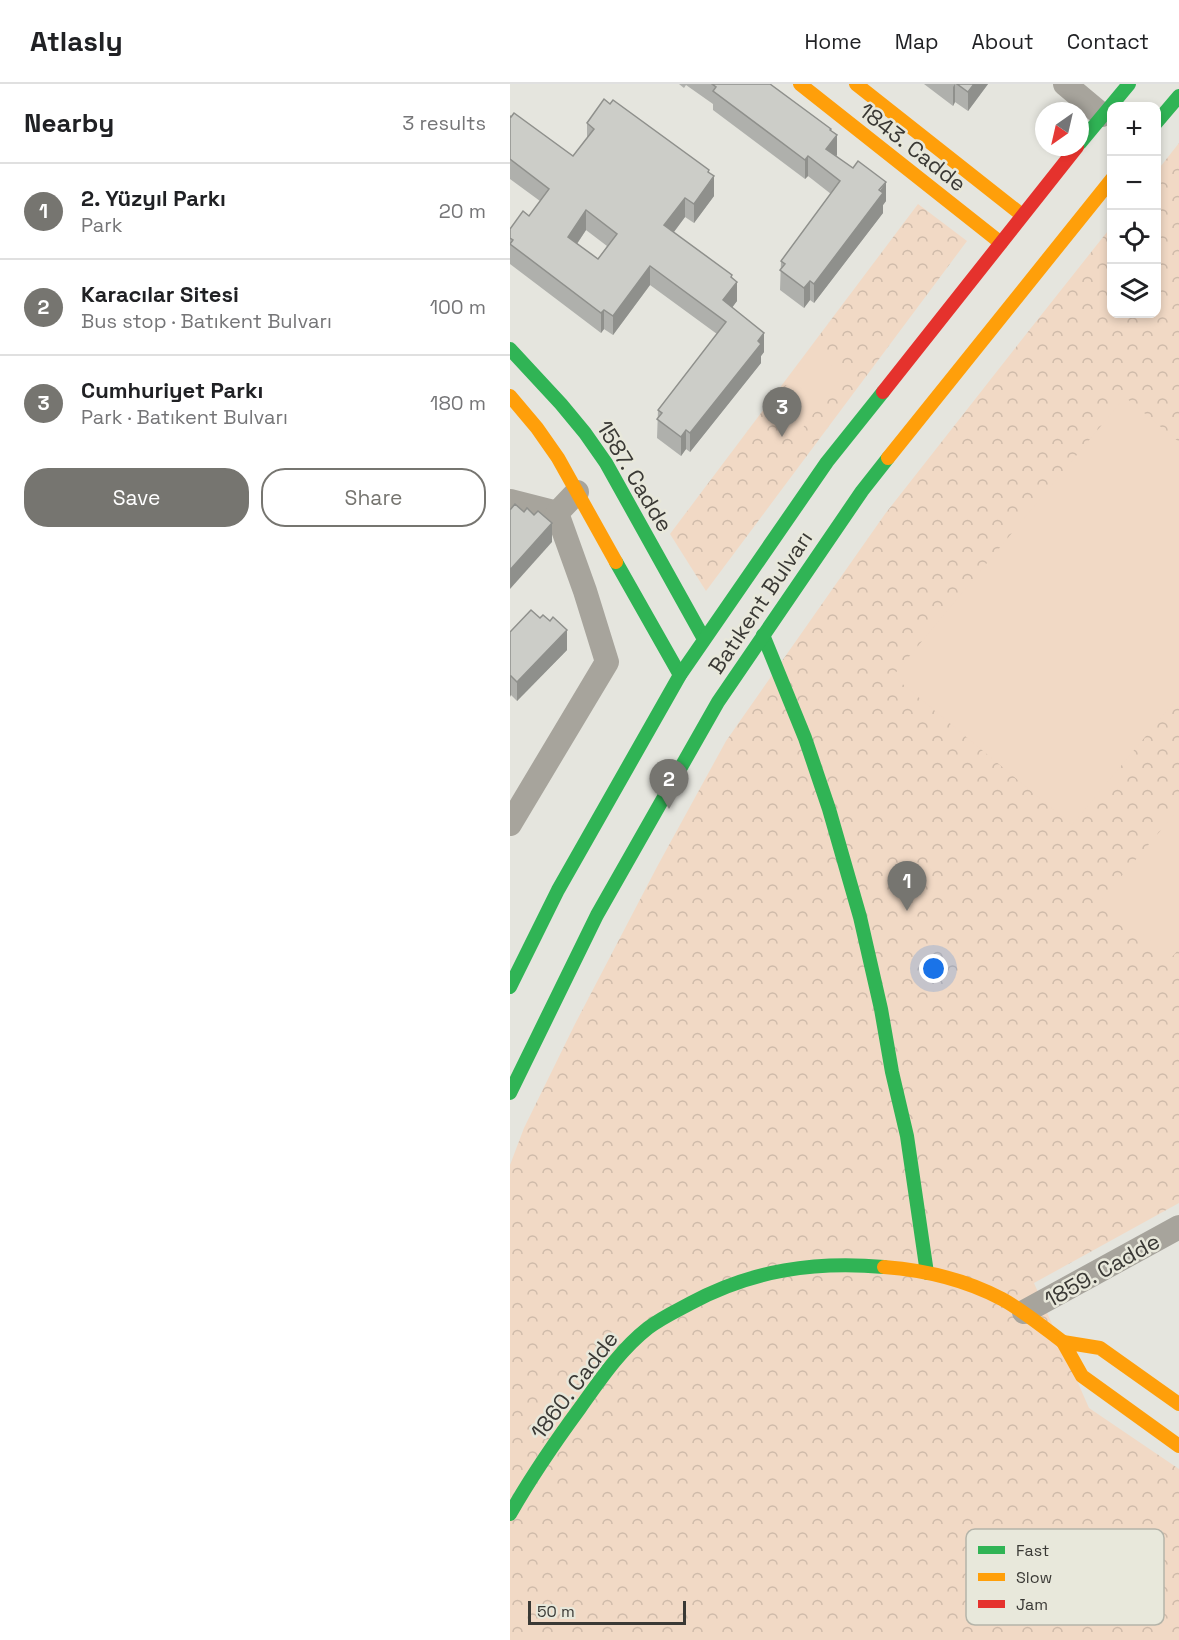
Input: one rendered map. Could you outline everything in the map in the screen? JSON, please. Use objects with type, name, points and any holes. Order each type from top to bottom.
[{"type":"main road","name":"1843. Cadde","points":[[800,84],[1000,243]]},
{"type":"main road","name":"1843. Cadde","points":[[856,84],[1022,215]]},
{"type":"main road","points":[[1089,132],[1128,84]]},
{"type":"main road","points":[[1161,117],[1179,96]]},
{"type":"main road","name":"Batıkent Bulvarı","points":[[510,987],[558,890],[680,675],[704,639],[826,462],[1070,156]]},
{"type":"main road","name":"Batıkent Bulvarı","points":[[510,1093],[597,915],[718,702],[862,491],[1107,185]]},
{"type":"main road","name":"1587. Cadde","points":[[510,349],[555,395],[592,442],[704,639]]},
{"type":"main road","points":[[510,396],[558,458],[680,675]]},
{"type":"main road","points":[[763,635],[805,738],[829,809],[860,916],[907,1136],[927,1273]]},
{"type":"main road","name":"1860. Cadde","points":[[510,1514],[546,1456],[595,1387],[616,1360],[655,1323],[709,1293],[740,1280],[774,1272],[829,1264],[927,1273],[959,1281],[992,1294],[1024,1312],[1064,1342],[1082,1376],[1179,1446]]},
{"type":"main road","name":"1860. Cadde","points":[[1064,1342],[1101,1348],[1179,1404]]},
{"type":"street","points":[[1065,84],[1102,116]]},
{"type":"street","points":[[557,513],[577,492]]},
{"type":"street","points":[[513,505],[557,513]]},
{"type":"street","points":[[510,824],[607,662],[557,513]]},
{"type":"street","points":[[652,624],[664,633],[677,632],[685,623],[685,606]]},
{"type":"street","name":"1859. Cadde","points":[[1024,1312],[1179,1227]]},
{"type":"green space","points":[[1179,143],[1179,1203],[1034,1283],[1089,1408],[1179,1469],[1179,1640],[510,1640],[510,1165],[524,1128],[575,1024],[726,741],[885,514],[1107,232],[1107,318],[1161,318],[1161,166]]},
{"type":"green space","points":[[918,204],[967,241],[706,591],[670,534]]},
{"type":"green space","points":[[812,351],[843,374],[796,437],[765,414]]},
{"type":"green space","points":[[1125,397],[1179,442],[1179,696],[1072,825],[893,676]]},
{"type":"green space","points":[[1179,809],[1179,949],[1171,958],[1102,899]]},
{"type":"building","points":[[712,84],[770,84],[837,135],[826,149],[853,168],[858,161],[886,182],[879,190],[883,193],[814,284],[810,281],[804,288],[780,270],[785,264],[781,261],[840,181],[808,156],[805,160],[713,91],[716,87]]},
{"type":"building","points":[[957,84],[974,84],[968,92]]},
{"type":"building","points":[[604,99],[610,104],[613,100],[709,170],[708,172],[714,176],[694,204],[685,198],[664,225],[732,275],[731,277],[737,282],[723,300],[764,333],[758,341],[761,344],[690,433],[686,430],[681,437],[657,419],[662,413],[658,410],[726,322],[650,266],[613,316],[604,310],[601,313],[510,244],[513,240],[510,238],[510,229],[523,211],[529,216],[549,189],[510,159],[510,116],[514,113],[573,156],[594,129],[587,123]],"holes":[[[586,210],[617,234],[598,259],[568,237]]]},
{"type":"building","points":[[515,504],[524,512],[527,508],[534,515],[538,511],[552,523],[510,570],[510,510]]},
{"type":"building","points":[[531,610],[540,618],[543,615],[550,621],[553,617],[567,630],[517,682],[510,677],[510,632]]},
{"type":"traffic: fast","points":[[1089,132],[1129,84]]},
{"type":"traffic: fast","points":[[1161,117],[1179,96]]},
{"type":"traffic: fast","points":[[510,349],[561,404],[606,463],[704,639]]},
{"type":"traffic: fast","points":[[510,987],[558,890],[680,675],[827,462],[883,392]]},
{"type":"traffic: fast","points":[[510,1093],[597,915],[718,702],[862,491],[888,458]]},
{"type":"traffic: fast","points":[[616,562],[680,675]]},
{"type":"traffic: fast","points":[[763,635],[805,738],[829,809],[860,917],[907,1136],[927,1273]]},
{"type":"traffic: fast","points":[[510,1514],[561,1434],[603,1376],[628,1346],[653,1324],[714,1292],[784,1270],[833,1265],[884,1267]]},
{"type":"traffic: slow","points":[[800,84],[1001,243]]},
{"type":"traffic: slow","points":[[856,84],[1022,215]]},
{"type":"traffic: slow","points":[[888,458],[1107,185]]},
{"type":"traffic: slow","points":[[510,396],[558,458],[616,562]]},
{"type":"traffic: slow","points":[[884,1267],[944,1277],[974,1286],[1018,1309],[1063,1342]]},
{"type":"traffic: slow","points":[[1179,1404],[1100,1348],[1063,1342],[1082,1376],[1179,1446]]},
{"type":"traffic: jam","points":[[883,392],[1070,156]]},
{"type":"place","name":"Cumhuriyet Parkı","points":[[782,437]]},
{"type":"place","name":"Karacılar Sitesi","points":[[669,809]]},
{"type":"place","name":"2. Yüzyıl Parkı","points":[[907,911]]}]
